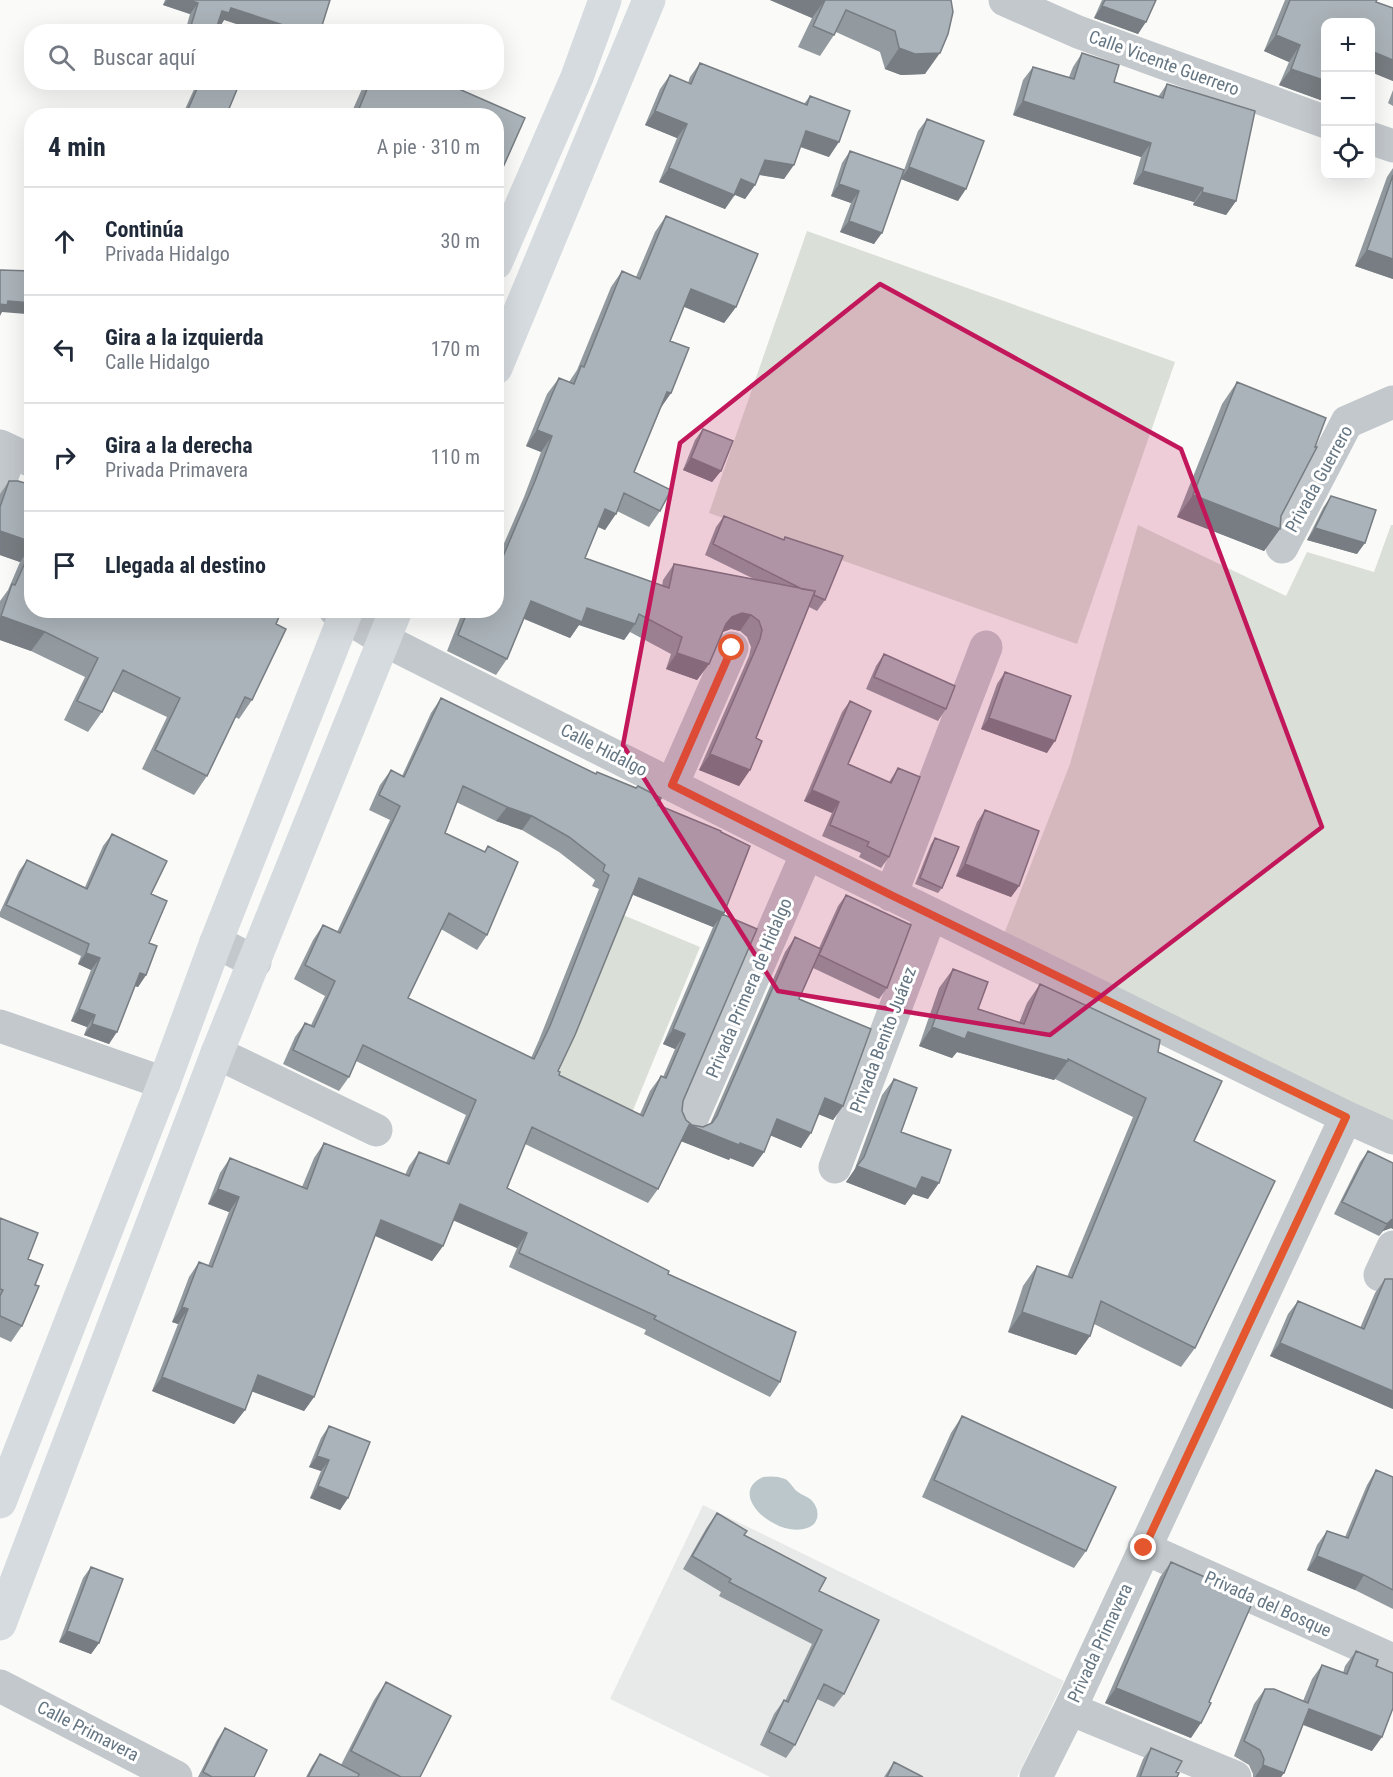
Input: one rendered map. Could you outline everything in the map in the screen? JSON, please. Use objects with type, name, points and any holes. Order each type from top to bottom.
[{"type":"main road","points":[[504,245],[577,77],[605,0]]},
{"type":"main road","points":[[504,349],[649,0]]},
{"type":"main road","points":[[0,1502],[164,1083],[340,618]]},
{"type":"main road","points":[[0,1624],[217,1053],[390,625]]},
{"type":"street","name":"Calle Vicente Guerrero","points":[[1005,0],[1078,32],[1321,120]]},
{"type":"street","points":[[1375,139],[1393,146]]},
{"type":"street","name":"Privada Guerrero","points":[[1282,547],[1347,422],[1393,402]]},
{"type":"street","name":"Calle Hidalgo","points":[[364,618],[390,625],[672,785],[807,854],[1393,1138]]},
{"type":"street","points":[[891,895],[986,647]]},
{"type":"street","points":[[672,785],[732,648]]},
{"type":"street","name":"Privada Primera de Hidalgo","points":[[690,1123],[807,854]]},
{"type":"street","name":"Privada Benito Juárez","points":[[835,1167],[930,914]]},
{"type":"street","points":[[216,942],[255,962]]},
{"type":"street","points":[[0,1026],[164,1083]]},
{"type":"street","points":[[217,1053],[376,1130]]},
{"type":"street","name":"Privada Primavera","points":[[1036,1777],[1070,1709],[1346,1117]]},
{"type":"street","name":"Privada del Bosque","points":[[1144,1548],[1393,1660]]},
{"type":"street","name":"Calle Primavera","points":[[0,1686],[176,1777]]},
{"type":"street","points":[[1070,1709],[1235,1777]]},
{"type":"highlighted area","points":[[880,284],[1181,449],[1322,827],[1050,1035],[778,991],[623,745],[680,443]]},
{"type":"shaded area","points":[[807,231],[1175,362],[1077,644],[709,513]]},
{"type":"shaded area","points":[[1138,525],[1286,596],[1307,552],[1374,572],[1391,525],[1393,525],[1393,1126],[1004,934],[1070,764]]},
{"type":"shaded area","points":[[623,915],[700,947],[629,1120],[552,1088]]},
{"type":"shaded area","points":[[774,1476],[785,1479],[796,1491],[810,1499],[816,1506],[818,1515],[815,1523],[807,1528],[795,1530],[782,1527],[760,1513],[752,1504],[750,1494],[753,1485],[763,1477]]},
{"type":"shaded area","points":[[703,1505],[1064,1681],[1017,1777],[770,1777],[610,1699]]},
{"type":"building","points":[[189,0],[330,0],[322,24],[280,24],[231,8],[229,13],[222,11],[218,24],[191,24],[198,3]]},
{"type":"building","points":[[825,0],[951,0],[953,12],[948,34],[940,53],[915,54],[899,48],[895,31],[846,10],[834,35],[813,26]]},
{"type":"building","points":[[1105,0],[1156,0],[1146,22],[1102,6]]},
{"type":"building","points":[[1290,0],[1377,0],[1376,2],[1393,8],[1393,60],[1375,53],[1375,18],[1321,18],[1321,79],[1291,69],[1300,45],[1276,35]]},
{"type":"building","points":[[1082,53],[1119,65],[1114,82],[1163,98],[1167,84],[1255,111],[1236,201],[1202,192],[1203,188],[1143,171],[1151,143],[1023,101],[1033,67],[1074,79]]},
{"type":"building","points":[[700,63],[807,105],[810,96],[850,111],[839,142],[806,131],[794,165],[765,160],[755,185],[741,179],[734,195],[669,168],[687,124],[655,111],[670,75],[691,84]]},
{"type":"building","points":[[196,90],[237,90],[229,108],[189,108]]},
{"type":"building","points":[[367,90],[461,90],[502,108],[359,108]]},
{"type":"building","points":[[504,109],[525,118],[504,165]]},
{"type":"building","points":[[927,119],[984,141],[966,189],[909,167]]},
{"type":"building","points":[[850,151],[904,170],[882,233],[849,221],[859,191],[839,184]]},
{"type":"building","points":[[1393,175],[1393,259],[1367,250]]},
{"type":"building","points":[[666,216],[758,254],[736,307],[691,289],[670,341],[689,348],[671,393],[667,392],[634,472],[671,490],[660,511],[624,493],[616,514],[605,509],[585,558],[669,588],[674,564],[815,591],[756,738],[762,741],[750,770],[710,754],[760,639],[762,630],[759,621],[751,615],[742,613],[732,617],[726,624],[709,664],[677,653],[682,637],[639,614],[635,624],[587,608],[582,622],[531,601],[507,659],[458,635],[465,618],[504,618],[504,554],[552,436],[537,430],[559,378],[574,384],[581,366],[584,367],[622,271],[640,279]]},
{"type":"building","points":[[0,270],[24,271],[24,302],[8,301],[7,305],[0,304]]},
{"type":"building","points":[[1237,382],[1326,418],[1315,447],[1317,447],[1281,516],[1280,529],[1193,495]]},
{"type":"building","points":[[703,429],[733,441],[721,471],[691,458]]},
{"type":"building","points":[[9,481],[24,483],[24,539],[0,531],[0,507]]},
{"type":"building","points":[[1331,496],[1376,510],[1365,543],[1315,528]]},
{"type":"building","points":[[724,516],[784,540],[785,537],[843,556],[825,600],[814,595],[815,591],[802,589],[713,544]]},
{"type":"building","points":[[24,565],[24,618],[279,618],[276,624],[286,629],[252,700],[245,697],[207,776],[155,750],[180,698],[123,670],[102,712],[77,701],[98,658],[45,632],[1,616],[12,584],[15,585]]},
{"type":"building","points":[[884,654],[955,686],[946,709],[874,677]]},
{"type":"building","points":[[1005,672],[1071,696],[1055,741],[989,718]]},
{"type":"building","points":[[441,698],[596,774],[597,772],[636,788],[638,786],[661,798],[658,805],[721,831],[750,846],[724,913],[639,878],[558,1071],[559,1075],[643,1116],[661,1076],[666,1078],[685,1034],[673,1029],[722,914],[757,929],[683,1101],[682,1111],[686,1120],[692,1125],[703,1127],[712,1123],[717,1116],[795,937],[821,949],[799,999],[871,1029],[843,1106],[825,1098],[811,1133],[777,1119],[764,1152],[740,1143],[739,1145],[689,1125],[658,1189],[532,1127],[507,1188],[669,1271],[668,1274],[796,1332],[780,1382],[654,1319],[656,1316],[519,1253],[527,1233],[460,1204],[443,1246],[381,1220],[314,1397],[258,1375],[245,1410],[162,1377],[188,1309],[182,1307],[199,1262],[212,1267],[239,1197],[218,1189],[230,1158],[307,1189],[324,1143],[409,1176],[419,1152],[449,1164],[476,1100],[363,1045],[349,1077],[293,1050],[305,1023],[314,1027],[335,981],[305,965],[323,925],[340,933],[400,806],[379,795],[391,770],[404,777]],"holes":[[[463,786],[532,816],[569,837],[605,865],[603,871],[609,875],[550,1026],[534,1059],[408,998],[449,913],[487,935],[518,862],[488,846],[485,852],[445,833]]]},
{"type":"building","points":[[850,701],[871,711],[848,764],[891,783],[898,768],[920,777],[889,857],[867,846],[869,842],[830,825],[839,802],[812,790]]},
{"type":"building","points":[[985,810],[1039,831],[1019,886],[965,864]]},
{"type":"building","points":[[112,834],[167,861],[151,894],[167,901],[149,943],[157,946],[146,975],[140,973],[117,1032],[92,1024],[95,1015],[79,1009],[100,958],[86,953],[89,944],[6,905],[27,860],[87,889]]},
{"type":"building","points":[[935,838],[959,847],[942,888],[920,878]]},
{"type":"building","points":[[846,895],[911,925],[887,988],[819,955]]},
{"type":"building","points":[[953,969],[988,982],[978,1009],[1024,1024],[1040,984],[1160,1040],[1158,1052],[1222,1081],[1194,1141],[1275,1181],[1195,1348],[1101,1301],[1090,1336],[1022,1312],[1037,1266],[1072,1278],[1146,1098],[1068,1059],[1068,1061],[968,1032],[965,1039],[932,1027]]},
{"type":"building","points":[[894,1079],[917,1088],[901,1132],[951,1150],[939,1183],[922,1177],[916,1189],[857,1166],[864,1157]]},
{"type":"building","points":[[1368,1151],[1393,1163],[1393,1219],[1387,1224],[1342,1202]]},
{"type":"building","points":[[0,1218],[38,1233],[28,1259],[43,1265],[35,1285],[39,1286],[22,1326],[0,1316],[0,1296],[3,1290],[0,1289]]},
{"type":"building","points":[[1385,1279],[1393,1279],[1393,1391],[1280,1343],[1298,1301],[1364,1329]]},
{"type":"building","points":[[962,1416],[1116,1487],[1086,1551],[934,1480]]},
{"type":"building","points":[[329,1426],[370,1442],[348,1498],[318,1486],[329,1460],[317,1456]]},
{"type":"building","points":[[1376,1470],[1393,1477],[1393,1590],[1364,1575],[1317,1556],[1327,1531],[1348,1538]]},
{"type":"building","points":[[717,1513],[747,1531],[744,1535],[826,1578],[819,1591],[879,1620],[844,1694],[824,1684],[795,1745],[769,1732],[784,1700],[788,1702],[822,1630],[729,1582],[731,1579],[692,1556]]},
{"type":"building","points":[[1171,1562],[1254,1599],[1201,1723],[1116,1688]]},
{"type":"building","points":[[91,1567],[123,1579],[99,1643],[67,1631]]},
{"type":"building","points":[[1356,1651],[1378,1660],[1376,1666],[1393,1673],[1393,1708],[1382,1737],[1309,1709],[1284,1773],[1263,1765],[1264,1759],[1260,1750],[1244,1741],[1265,1689],[1274,1689],[1308,1703],[1322,1665],[1347,1674]]},
{"type":"building","points":[[386,1682],[451,1716],[420,1777],[401,1777],[351,1751]]},
{"type":"building","points":[[225,1728],[267,1750],[254,1777],[212,1777],[203,1772]]},
{"type":"building","points":[[1151,1748],[1182,1761],[1176,1772],[1179,1773],[1177,1777],[1140,1777]]},
{"type":"building","points":[[320,1754],[359,1774],[358,1777],[308,1777]]},
{"type":"building","points":[[894,1762],[923,1777],[887,1777]]},
{"type":"route","points":[[732,648],[672,785],[807,854],[1346,1117],[1144,1548]]}]
